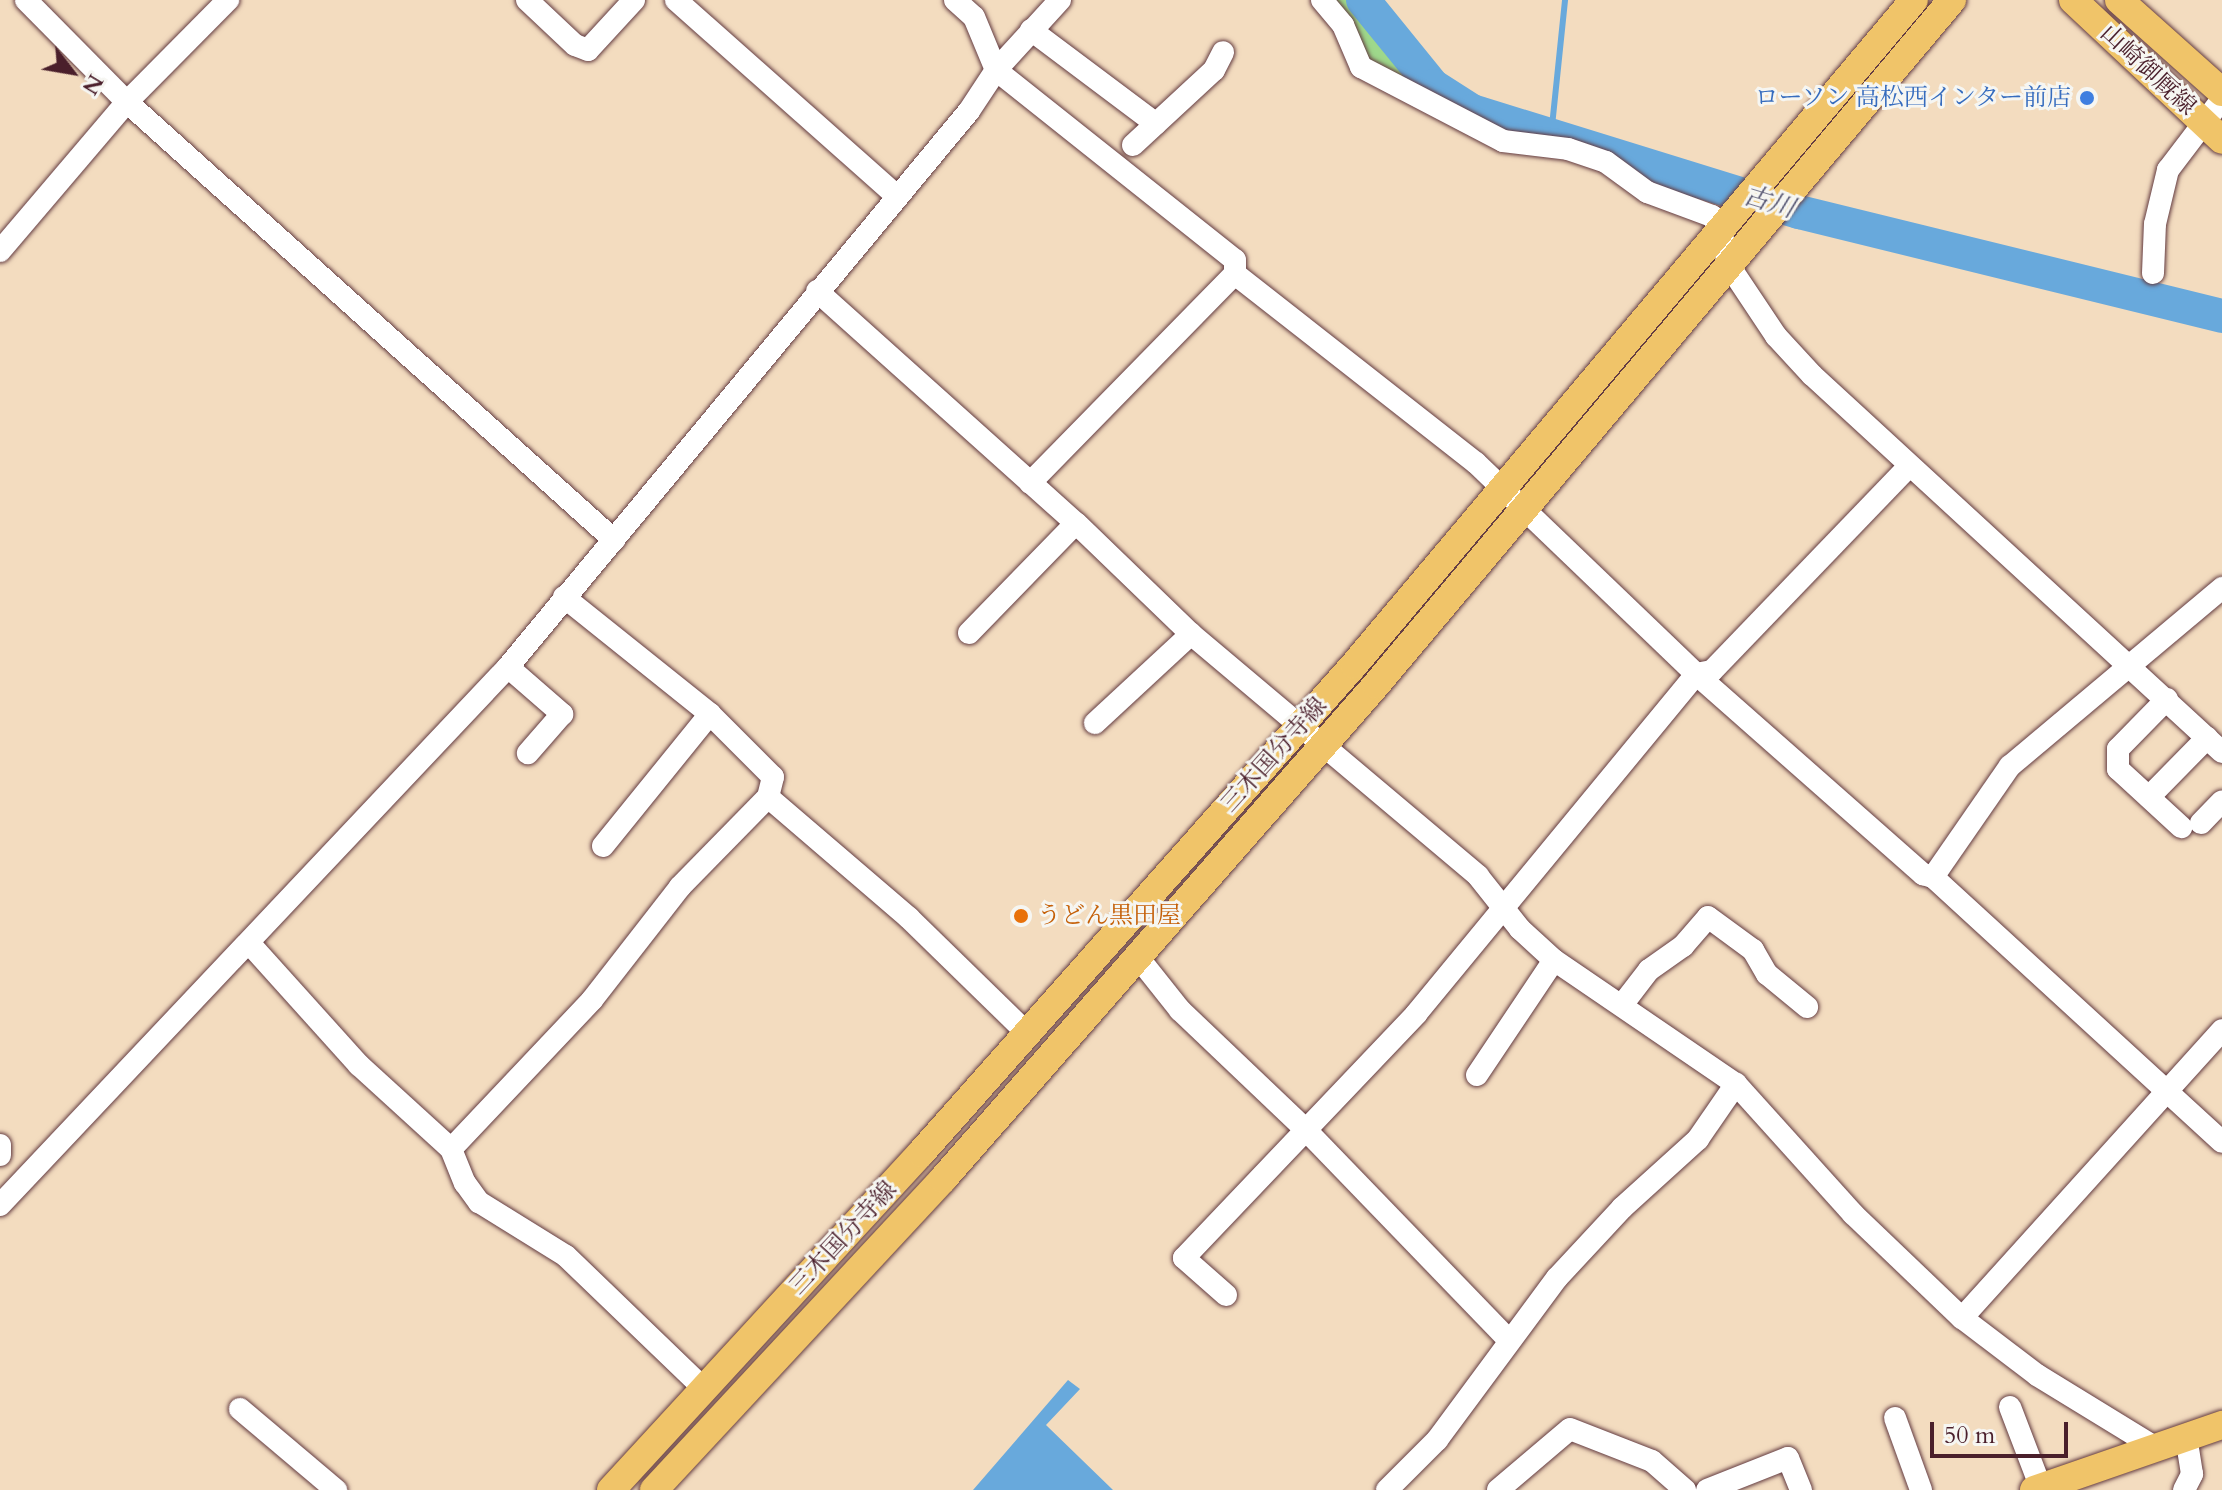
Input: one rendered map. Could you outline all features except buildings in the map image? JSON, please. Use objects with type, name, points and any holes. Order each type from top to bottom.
[{"type":"main road","name":"三木国分寺線","points":[[611,1490],[1027,1033],[1298,728],[1914,0]]},
{"type":"main road","name":"三木国分寺線","points":[[654,1490],[943,1179],[1320,747],[1952,0]]},
{"type":"main road","name":"山崎御厩線","points":[[2073,0],[2213,131]]},
{"type":"main road","name":"山崎御厩線","points":[[2119,0],[2222,92]]},
{"type":"main road","points":[[2038,1489],[2222,1425]]},
{"type":"street","points":[[26,0],[127,102],[614,540]]},
{"type":"street","points":[[0,251],[127,102],[228,0]]},
{"type":"street","points":[[527,0],[575,45],[588,50],[634,0]]},
{"type":"street","points":[[676,0],[896,195]]},
{"type":"street","points":[[955,0],[974,17],[996,70],[1235,260],[1235,274],[1030,483]]},
{"type":"street","points":[[0,1205],[10,1180],[250,944],[508,667],[896,195],[969,111],[996,70],[1060,0]]},
{"type":"street","points":[[1322,0],[1343,25],[1361,67],[1503,141],[1568,149],[1606,162],[1647,192],[1701,208],[1721,229],[1728,264],[1776,336],[1909,466],[2214,745],[2149,797]]},
{"type":"street","points":[[1031,30],[1156,124]]},
{"type":"street","points":[[1133,145],[1214,70],[1223,52]]},
{"type":"street","points":[[2153,273],[2155,224],[2168,170],[2213,131],[2222,99]]},
{"type":"street","points":[[1235,274],[1476,463],[1696,674],[1923,874],[1933,877],[2222,1142]]},
{"type":"street","points":[[817,291],[1076,523],[1191,634],[1320,747],[1478,876],[1506,907],[1520,929],[1554,960],[1736,1084],[1853,1214],[1962,1318],[2037,1375],[2156,1448]]},
{"type":"street","points":[[1226,1295],[1184,1258],[1304,1128],[1416,1014],[1696,674],[1712,671],[1909,466]]},
{"type":"street","points":[[969,633],[1076,523]]},
{"type":"street","points":[[1933,877],[2010,766],[2222,588]]},
{"type":"street","points":[[451,1149],[592,1000],[680,887],[768,797],[773,777],[710,714],[564,597]]},
{"type":"street","points":[[1095,723],[1191,634]]},
{"type":"street","points":[[508,667],[562,714],[528,753]]},
{"type":"street","points":[[2167,699],[2118,749],[2118,769],[2149,797],[2191,825],[2222,801]]},
{"type":"street","points":[[603,846],[640,806],[710,714]]},
{"type":"street","points":[[768,797],[909,918],[1027,1033]]},
{"type":"street","points":[[1622,1005],[1649,970],[1683,946],[1708,917],[1753,950],[1767,974],[1807,1007]]},
{"type":"street","points":[[250,944],[359,1065],[451,1149],[479,1202],[566,1256],[704,1389]]},
{"type":"street","points":[[1137,956],[1180,1010],[1304,1128],[1509,1340]]},
{"type":"street","points":[[1477,1075],[1554,960]]},
{"type":"street","points":[[1962,1318],[2222,1030]]},
{"type":"street","points":[[1387,1490],[1437,1440],[1509,1340],[1622,1208],[1698,1139],[1736,1084]]},
{"type":"street","points":[[0,1145],[0,1155]]},
{"type":"street","points":[[2010,1407],[2038,1489]]},
{"type":"street","points":[[240,1409],[336,1490]]},
{"type":"street","points":[[1895,1418],[1921,1490]]},
{"type":"street","points":[[1498,1490],[1570,1429],[1652,1461],[1685,1490]]},
{"type":"street","points":[[2184,1490],[2192,1474],[2186,1437]]},
{"type":"street","points":[[1707,1490],[1788,1458],[1801,1490]]},
{"type":"green space","points":[[1331,0],[1353,0],[1409,75],[1399,83],[1366,63]]},
{"type":"water","points":[[1068,1380],[1080,1389],[1046,1425],[1113,1490],[973,1490]]},
{"type":"waterway","name":"古川","points":[[1363,0],[1433,86],[1472,111],[1799,212],[2222,316]]},
{"type":"waterway","points":[[1551,136],[1565,0]]},
{"type":"place","name":"ローソン 高松西インター前店","points":[[2087,98]]},
{"type":"place","name":"うどん黒田屋","points":[[1021,916]]}]
